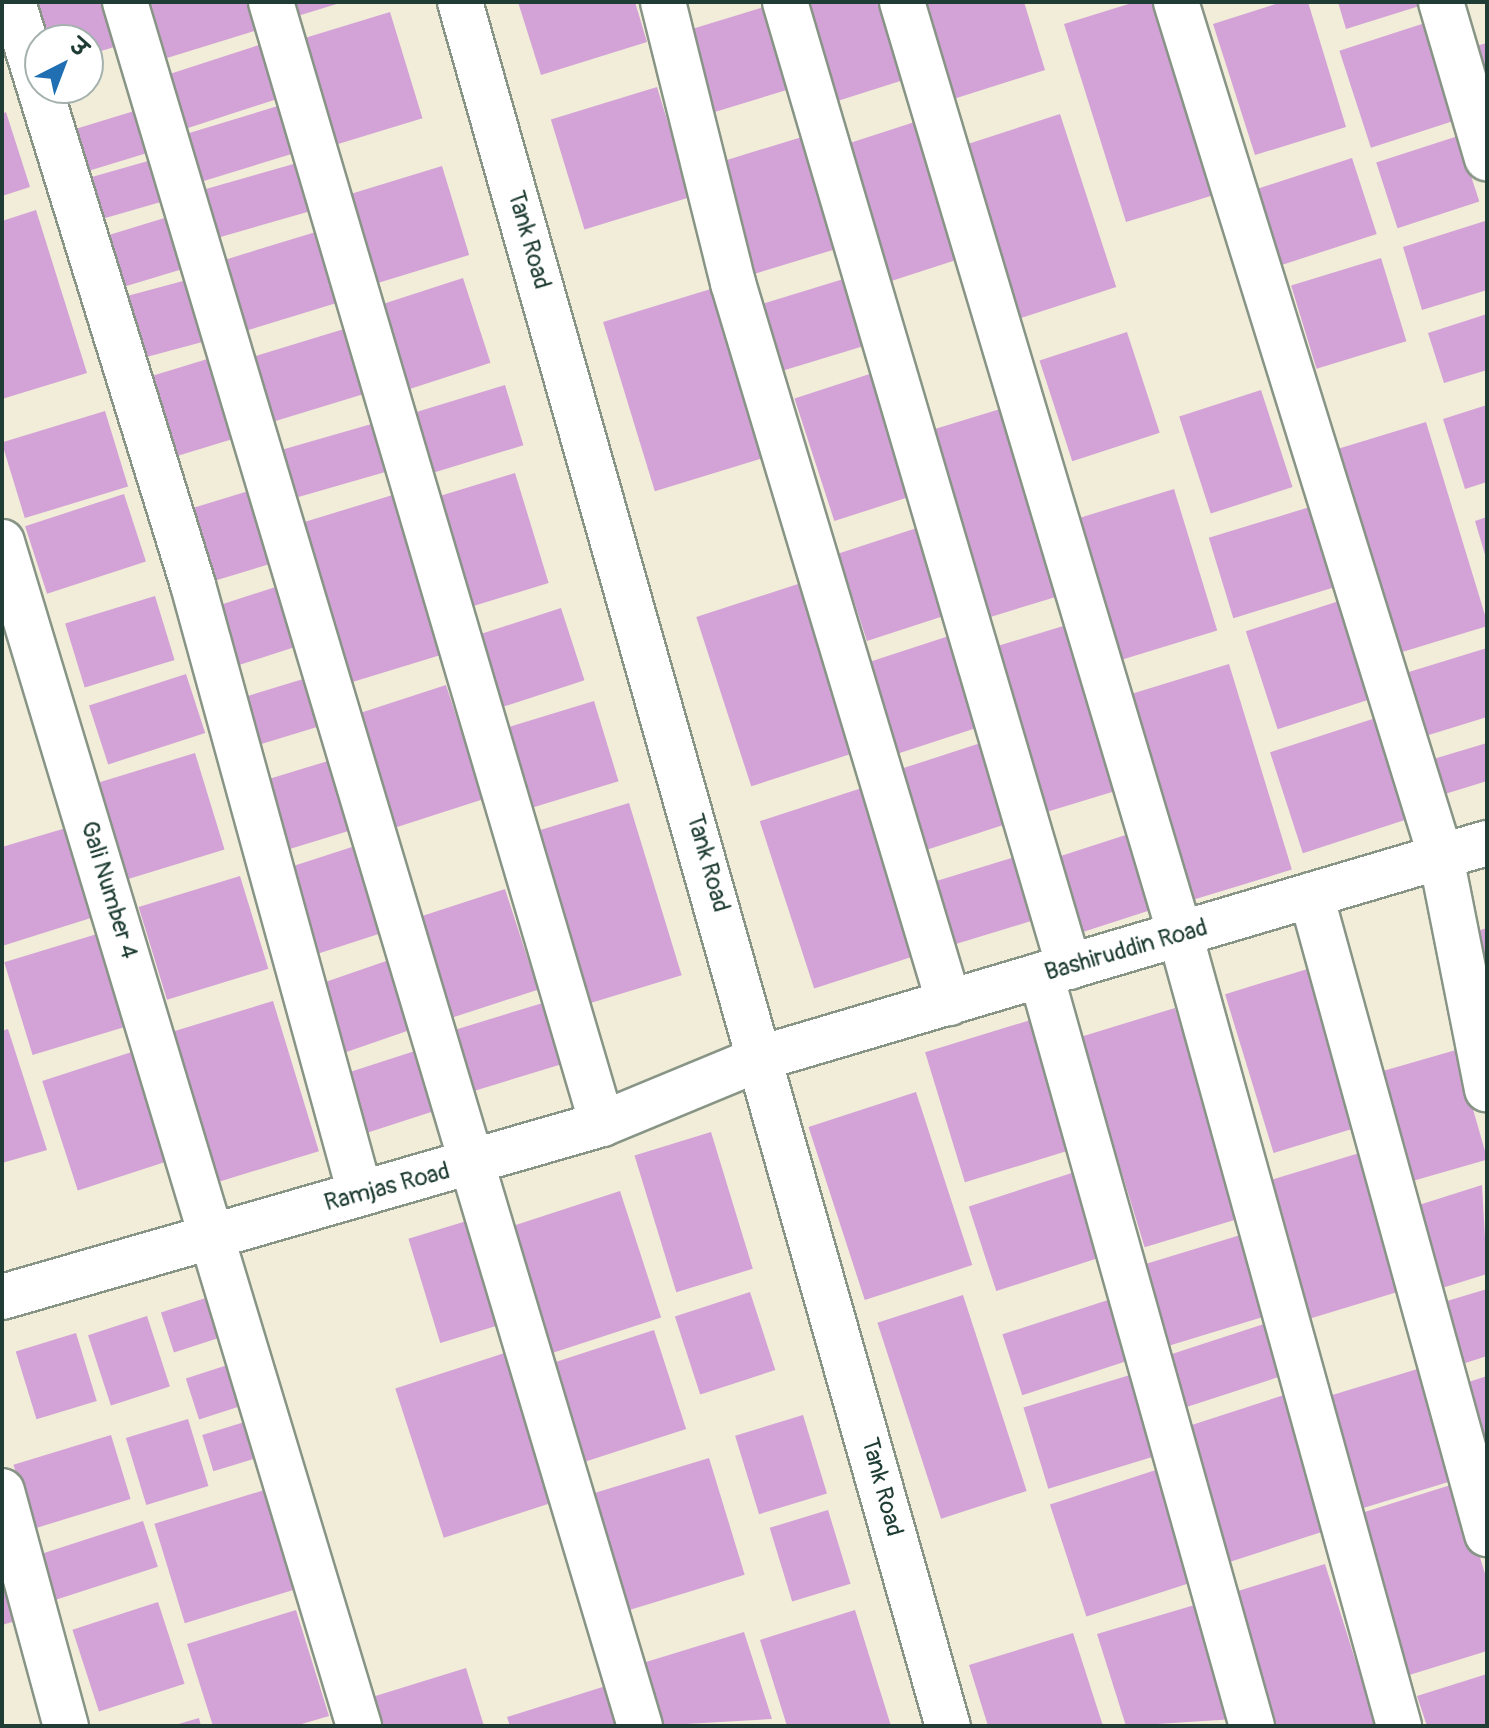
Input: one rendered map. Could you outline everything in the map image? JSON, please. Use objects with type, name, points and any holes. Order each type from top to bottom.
[{"type":"street","points":[[13,2],[193,585],[360,1193]]},
{"type":"street","points":[[125,2],[475,1164],[640,1726]]},
{"type":"street","points":[[271,2],[602,1124]]},
{"type":"street","name":"Tank Road","points":[[460,2],[764,1057],[948,1726]]},
{"type":"street","points":[[663,2],[733,283],[949,1003]]},
{"type":"street","points":[[785,2],[1055,971],[1252,1726]]},
{"type":"street","points":[[902,2],[1180,934],[1399,1726]]},
{"type":"street","points":[[1176,2],[1441,857],[1487,1090]]},
{"type":"street","points":[[1441,2],[1487,158]]},
{"type":"street","name":"Gali Number 4","points":[[2,542],[215,1238],[359,1726]]},
{"type":"street","name":"Bashiruddin Road","points":[[764,1057],[1487,843]]},
{"type":"street","points":[[1311,895],[1487,1534]]},
{"type":"street","name":"Ramjas Road","points":[[2,1297],[215,1238],[360,1193],[475,1164],[602,1124],[764,1057]]},
{"type":"street","points":[[2,1491],[66,1726]]},
{"type":"building","points":[[15,2],[122,2],[134,41],[104,50],[104,24],[29,24]]},
{"type":"building","points":[[150,2],[249,2],[258,30],[167,58]]},
{"type":"building","points":[[286,2],[340,2],[340,3],[291,18]]},
{"type":"building","points":[[518,2],[635,2],[647,42],[541,75]]},
{"type":"building","points":[[795,2],[889,2],[913,77],[828,104]]},
{"type":"building","points":[[913,2],[1024,2],[1045,70],[944,102]]},
{"type":"building","points":[[1135,2],[1168,2],[1227,191],[1126,222],[1064,24]]},
{"type":"building","points":[[1282,2],[1308,2],[1346,127],[1255,155],[1213,24]]},
{"type":"building","points":[[1338,2],[1429,2],[1429,3],[1346,29]]},
{"type":"building","points":[[777,3],[802,85],[707,114],[681,32]]},
{"type":"building","points":[[390,12],[422,118],[331,146],[298,40]]},
{"type":"building","points":[[1425,23],[1457,120],[1371,148],[1339,51]]},
{"type":"building","points":[[265,43],[283,97],[183,130],[165,75]]},
{"type":"building","points":[[1487,43],[1487,105],[1468,48]]},
{"type":"building","points":[[657,87],[691,197],[584,229],[551,119]]},
{"type":"building","points":[[281,105],[296,153],[198,183],[183,135]]},
{"type":"building","points":[[144,108],[157,150],[78,174],[66,132]]},
{"type":"building","points":[[6,112],[30,187],[2,196],[2,114]]},
{"type":"building","points":[[1060,114],[1116,287],[1016,320],[960,146]]},
{"type":"building","points":[[927,118],[971,255],[886,283],[841,146]]},
{"type":"building","points":[[1458,136],[1479,202],[1398,228],[1376,163]]},
{"type":"building","points":[[802,137],[836,249],[747,276],[713,164]]},
{"type":"building","points":[[1352,158],[1377,234],[1282,265],[1257,189]]},
{"type":"building","points":[[155,159],[167,200],[88,223],[76,182]]},
{"type":"building","points":[[297,163],[311,211],[213,239],[199,191]]},
{"type":"building","points":[[442,166],[469,255],[375,284],[347,195]]},
{"type":"building","points":[[36,210],[87,373],[2,399],[2,221]]},
{"type":"building","points":[[171,216],[187,268],[108,292],[93,240]]},
{"type":"building","points":[[1485,221],[1487,290],[1422,310],[1403,247]]},
{"type":"building","points":[[319,231],[341,302],[241,332],[220,261]]},
{"type":"building","points":[[1381,258],[1406,341],[1317,369],[1291,285]]},
{"type":"building","points":[[198,277],[215,339],[132,361],[116,299]]},
{"type":"building","points":[[850,277],[870,344],[777,373],[756,306]]},
{"type":"building","points":[[463,278],[491,363],[406,390],[378,306]]},
{"type":"building","points":[[714,288],[766,457],[655,491],[603,322]]},
{"type":"building","points":[[1487,314],[1487,370],[1444,383],[1428,333]]},
{"type":"building","points":[[344,329],[364,394],[273,422],[253,357]]},
{"type":"building","points":[[1127,332],[1160,433],[1072,461],[1040,360]]},
{"type":"building","points":[[227,353],[252,433],[156,463],[131,382]]},
{"type":"building","points":[[882,370],[922,493],[834,521],[795,398]]},
{"type":"building","points":[[505,385],[523,445],[426,475],[407,415]]},
{"type":"building","points":[[1261,390],[1293,487],[1211,514],[1179,417]]},
{"type":"building","points":[[1487,405],[1487,482],[1465,489],[1443,419]]},
{"type":"building","points":[[1010,406],[1067,593],[978,621],[921,433]]},
{"type":"building","points":[[105,411],[128,487],[25,518],[2,442]]},
{"type":"building","points":[[1426,422],[1487,626],[1391,656],[1328,452]]},
{"type":"building","points":[[375,423],[389,471],[290,499],[276,451]]},
{"type":"building","points":[[515,473],[549,583],[460,610],[426,500]]},
{"type":"building","points":[[255,489],[277,562],[200,585],[178,513]]},
{"type":"building","points":[[1174,489],[1217,631],[1122,660],[1078,518]]},
{"type":"building","points":[[124,494],[146,562],[47,594],[25,526]]},
{"type":"building","points":[[396,494],[445,654],[349,683],[300,523]]},
{"type":"building","points":[[1313,506],[1338,586],[1233,618],[1209,538]]},
{"type":"building","points":[[1487,517],[1487,558],[1486,558],[1475,521]]},
{"type":"building","points":[[926,525],[954,612],[867,641],[839,553]]},
{"type":"building","points":[[294,581],[313,641],[223,670],[204,610]]},
{"type":"building","points":[[798,584],[853,753],[751,786],[696,617]]},
{"type":"building","points":[[155,596],[175,660],[85,688],[65,623]]},
{"type":"building","points":[[1339,601],[1371,699],[1278,729],[1246,631]]},
{"type":"building","points":[[561,608],[584,680],[503,707],[479,635]]},
{"type":"building","points":[[1073,623],[1124,788],[1037,815],[986,650]]},
{"type":"building","points":[[952,635],[982,726],[899,753],[869,662]]},
{"type":"building","points":[[1487,648],[1487,717],[1419,738],[1399,675]]},
{"type":"building","points":[[1229,664],[1292,870],[1187,902],[1124,696]]},
{"type":"building","points":[[186,674],[205,733],[108,764],[89,706]]},
{"type":"building","points":[[313,676],[328,724],[248,748],[234,700]]},
{"type":"building","points":[[446,685],[483,799],[396,828],[359,713]]},
{"type":"building","points":[[594,701],[619,781],[523,811],[498,730]]},
{"type":"building","points":[[1388,714],[1421,815],[1303,853],[1270,752]]},
{"type":"building","points":[[993,739],[1019,820],[926,850],[900,769]]},
{"type":"building","points":[[1487,743],[1487,781],[1432,798],[1420,763]]},
{"type":"building","points":[[195,753],[225,850],[125,880],[96,783]]},
{"type":"building","points":[[341,757],[362,827],[273,854],[252,784]]},
{"type":"building","points":[[871,785],[925,952],[814,989],[760,821]]},
{"type":"building","points":[[629,803],[682,975],[583,1005],[531,833]]},
{"type":"building","points":[[66,828],[94,917],[2,946],[2,847]]},
{"type":"building","points":[[1138,831],[1162,906],[1076,934],[1051,859]]},
{"type":"building","points":[[352,847],[380,934],[307,957],[279,871]]},
{"type":"building","points":[[1018,856],[1037,919],[944,948],[924,885]]},
{"type":"building","points":[[240,876],[268,969],[167,1000],[139,907]]},
{"type":"building","points":[[505,889],[538,990],[450,1018],[418,917]]},
{"type":"building","points":[[1487,928],[1487,997],[1467,934]]},
{"type":"building","points":[[97,934],[125,1027],[33,1055],[4,962]]},
{"type":"building","points":[[392,959],[416,1028],[333,1057],[309,988]]},
{"type":"building","points":[[1314,967],[1363,1126],[1274,1153],[1225,994]]},
{"type":"building","points":[[273,1001],[319,1151],[212,1184],[166,1034]]},
{"type":"building","points":[[546,1002],[565,1063],[475,1091],[456,1029]]},
{"type":"building","points":[[1175,1008],[1239,1218],[1145,1247],[1080,1037]]},
{"type":"building","points":[[1037,1018],[1077,1148],[965,1182],[925,1052]]},
{"type":"building","points":[[8,1029],[47,1150],[2,1163],[2,1031]]},
{"type":"building","points":[[144,1048],[180,1157],[78,1190],[42,1081]]},
{"type":"building","points":[[421,1049],[440,1109],[359,1135],[339,1076]]},
{"type":"building","points":[[1456,1050],[1487,1160],[1405,1183],[1373,1074]]},
{"type":"building","points":[[916,1092],[972,1265],[865,1300],[809,1127]]},
{"type":"building","points":[[711,1132],[753,1269],[676,1292],[634,1155]]},
{"type":"building","points":[[1366,1151],[1408,1289],[1303,1321],[1261,1183]]},
{"type":"building","points":[[1081,1170],[1109,1255],[996,1291],[969,1206]]},
{"type":"building","points":[[1482,1185],[1487,1274],[1429,1292],[1403,1210]]},
{"type":"building","points":[[620,1191],[661,1317],[546,1355],[505,1228]]},
{"type":"building","points":[[483,1216],[515,1320],[440,1343],[408,1239]]},
{"type":"building","points":[[1247,1233],[1272,1314],[1165,1347],[1140,1266]]},
{"type":"building","points":[[1487,1289],[1487,1356],[1456,1366],[1437,1304]]},
{"type":"building","points":[[750,1292],[775,1370],[700,1394],[675,1316]]},
{"type":"building","points":[[218,1294],[231,1334],[174,1352],[161,1313]]},
{"type":"building","points":[[963,1295],[1027,1491],[941,1519],[877,1323]]},
{"type":"building","points":[[1108,1300],[1128,1361],[1022,1395],[1002,1334]]},
{"type":"building","points":[[147,1316],[170,1386],[111,1406],[88,1335]]},
{"type":"building","points":[[1267,1323],[1284,1375],[1185,1407],[1168,1355]]},
{"type":"building","points":[[654,1330],[686,1429],[574,1465],[542,1366]]},
{"type":"building","points":[[76,1333],[97,1401],[37,1419],[16,1351]]},
{"type":"building","points":[[517,1349],[566,1498],[444,1538],[395,1389]]},
{"type":"building","points":[[240,1361],[253,1402],[199,1420],[186,1379]]},
{"type":"building","points":[[1424,1367],[1458,1479],[1362,1508],[1327,1397]]},
{"type":"building","points":[[1143,1371],[1168,1452],[1048,1489],[1023,1408]]},
{"type":"building","points":[[1487,1376],[1487,1503],[1450,1388]]},
{"type":"building","points":[[1284,1395],[1328,1530],[1228,1562],[1184,1427]]},
{"type":"building","points":[[803,1415],[827,1493],[759,1514],[735,1436]]},
{"type":"building","points":[[188,1419],[208,1486],[146,1505],[126,1438]]},
{"type":"building","points":[[251,1420],[262,1456],[213,1471],[202,1435]]},
{"type":"building","points":[[111,1435],[131,1499],[33,1529],[13,1465]]},
{"type":"building","points":[[709,1458],[745,1575],[610,1616],[574,1499]]},
{"type":"building","points":[[1165,1467],[1201,1579],[1086,1617],[1050,1504]]},
{"type":"building","points":[[1457,1483],[1487,1580],[1487,1651],[1406,1676],[1355,1515]]},
{"type":"building","points":[[271,1488],[301,1587],[185,1623],[154,1524]]},
{"type":"building","points":[[828,1510],[851,1584],[792,1601],[770,1528]]},
{"type":"building","points":[[143,1521],[158,1567],[55,1600],[40,1554]]},
{"type":"building","points":[[2,1545],[29,1617],[2,1625]]},
{"type":"building","points":[[1325,1564],[1376,1726],[1266,1726],[1225,1595]]},
{"type":"building","points":[[158,1602],[185,1684],[99,1712],[72,1630]]},
{"type":"building","points":[[1198,1604],[1235,1719],[1126,1726],[1097,1634]]},
{"type":"building","points":[[296,1610],[329,1716],[295,1726],[213,1726],[187,1644]]},
{"type":"building","points":[[855,1610],[891,1726],[787,1726],[760,1640]]},
{"type":"building","points":[[744,1632],[772,1719],[651,1726],[633,1666]]},
{"type":"building","points":[[1073,1633],[1103,1726],[988,1726],[969,1665]]},
{"type":"building","points":[[466,1668],[484,1726],[378,1726],[369,1698]]},
{"type":"building","points":[[1487,1674],[1487,1726],[1427,1726],[1417,1696]]},
{"type":"building","points":[[609,1685],[622,1726],[510,1726],[507,1717]]},
{"type":"building","points":[[199,1718],[201,1726],[175,1726],[175,1725]]}]
